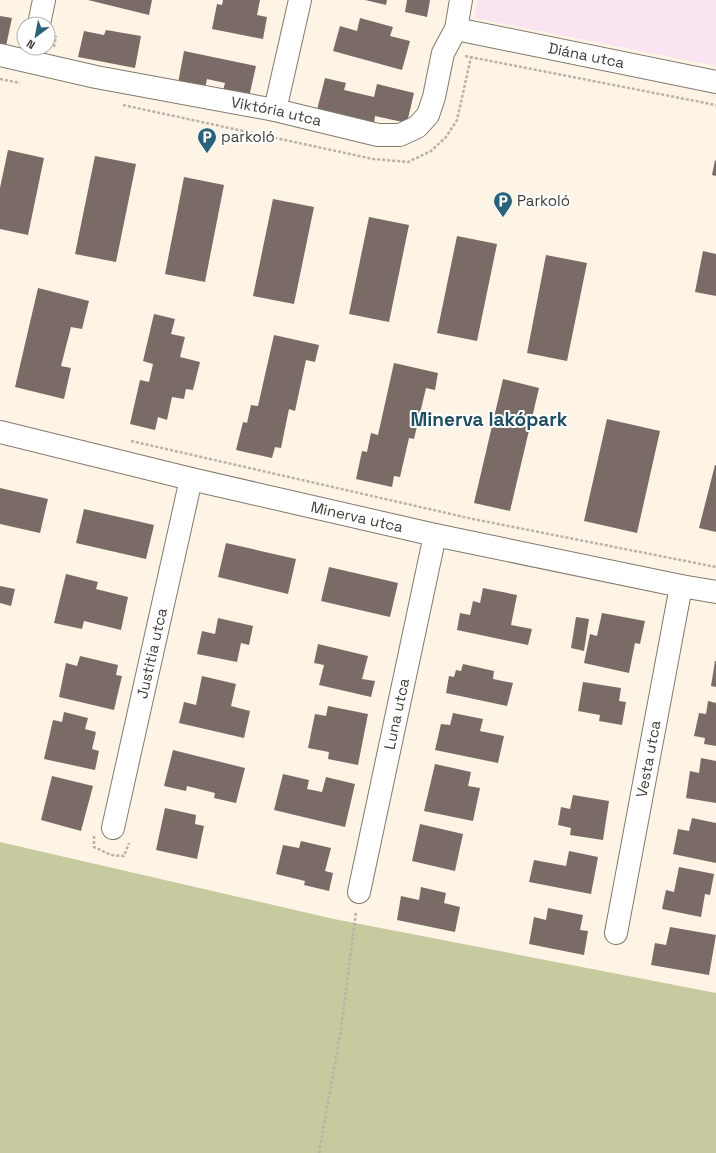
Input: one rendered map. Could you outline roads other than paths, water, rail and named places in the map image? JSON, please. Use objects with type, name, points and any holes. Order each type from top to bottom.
[{"type":"street","points":[[44,0],[46,16]]},
{"type":"street","points":[[275,110],[300,0]]},
{"type":"street","name":"Viktória utca","points":[[0,55],[38,58],[96,77],[275,110],[378,135],[400,135],[417,127],[428,115],[434,97],[443,54],[456,29],[461,0]]},
{"type":"street","name":"Diána utca","points":[[456,29],[716,82]]},
{"type":"street","name":"Minerva utca","points":[[0,432],[191,479],[435,535],[716,592]]},
{"type":"street","name":"Justitia utca","points":[[113,828],[191,479]]},
{"type":"street","name":"Luna utca","points":[[359,892],[435,535]]},
{"type":"street","name":"Vesta utca","points":[[616,933],[681,586]]},
{"type":"place","name":"parkoló","points":[[207,154]]},
{"type":"place","name":"Parkoló","points":[[503,218]]},
{"type":"district","name":"Minerva lakópark","points":[[489,419]]}]
